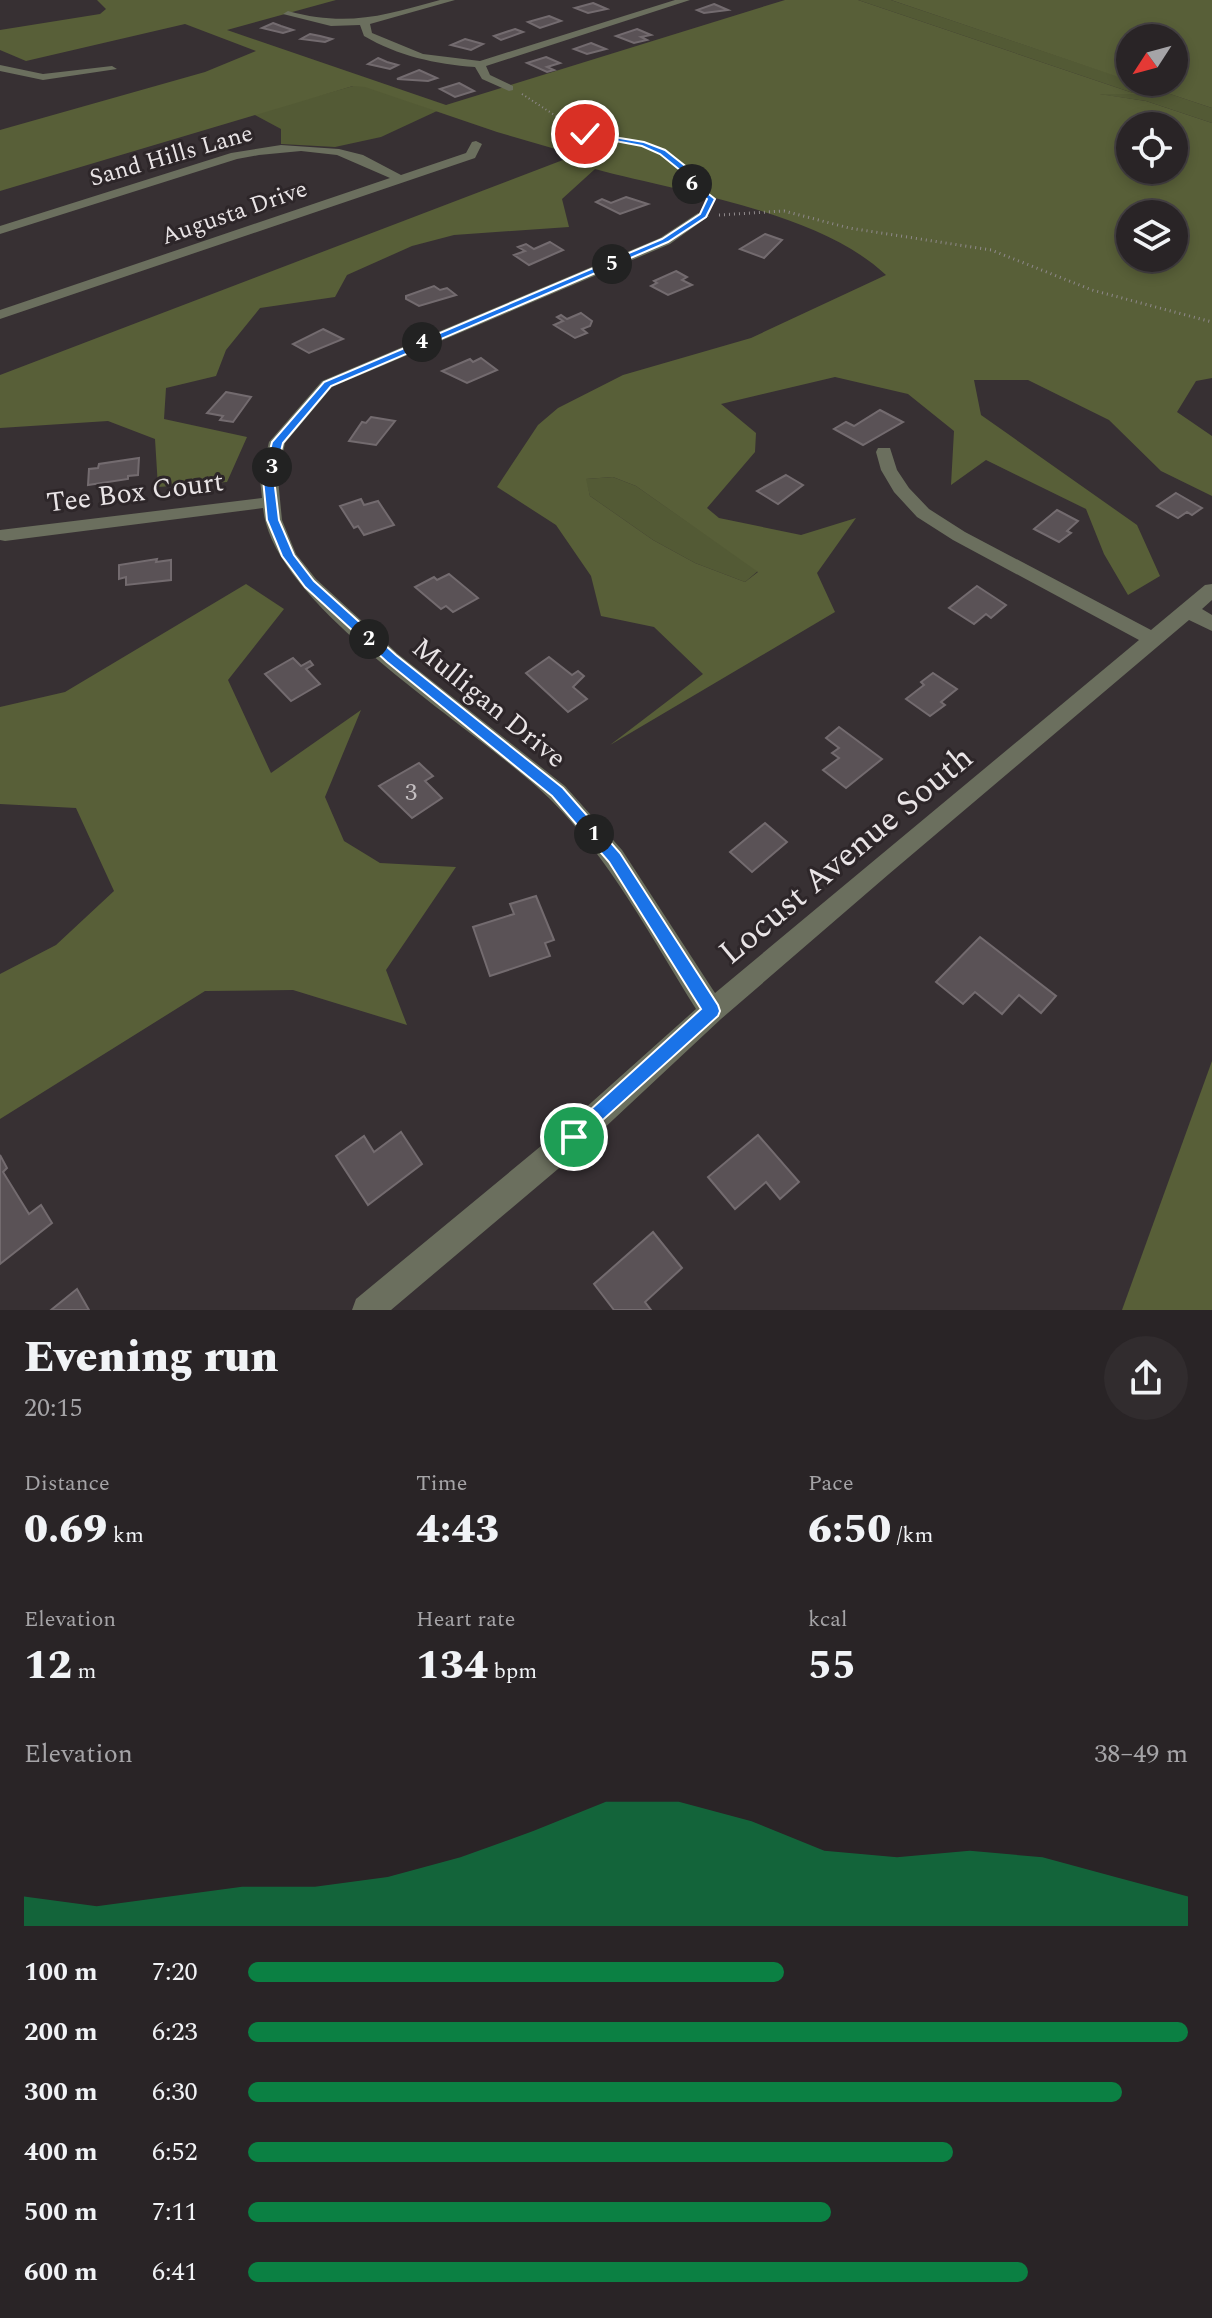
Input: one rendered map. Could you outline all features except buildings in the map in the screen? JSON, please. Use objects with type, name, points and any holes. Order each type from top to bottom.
[{"type":"street","points":[[288,14],[318,24],[365,24],[450,0]]},
{"type":"street","points":[[365,24],[367,34],[399,50],[440,60],[481,64],[514,51],[685,0]]},
{"type":"street","points":[[481,64],[486,77],[509,88]]},
{"type":"street","points":[[0,68],[43,77],[112,69]]},
{"type":"street","name":"Augusta Drive","points":[[0,315],[471,155],[476,144]]},
{"type":"street","name":"Sand Hills Lane","points":[[0,230],[235,156],[271,149],[301,147],[354,154],[400,179]]},
{"type":"street","name":"Mulligan Drive","points":[[703,216],[653,246],[327,384],[277,442],[269,479],[273,520],[288,556],[309,584],[391,659],[557,792],[614,857],[712,1011]]},
{"type":"street","points":[[884,452],[889,470],[903,492],[923,513],[996,556],[1152,639]]},
{"type":"street","name":"Tee Box Court","points":[[5,535],[271,502]]},
{"type":"street","name":"Locust Avenue South","points":[[367,1310],[574,1137],[712,1011],[1212,590]]},
{"type":"street","points":[[1188,610],[1212,624]]},
{"type":"path","points":[[509,88],[533,99],[558,122],[585,134],[644,144],[662,152],[690,174],[693,185],[711,199],[703,216],[784,211],[849,228],[991,250],[1092,290],[1212,322]]},
{"type":"green space","points":[[97,0],[336,0],[227,30],[446,105],[785,0],[858,0],[1116,87],[1116,94],[1100,94],[1146,101],[1179,112],[1116,112],[1116,184],[1188,184],[1188,115],[1212,123],[1212,378],[1196,381],[1177,412],[1212,436],[1212,496],[1161,471],[1109,420],[1028,380],[974,380],[981,415],[1137,525],[1160,576],[1128,595],[1104,554],[1086,509],[986,460],[951,485],[954,431],[908,394],[835,377],[721,404],[756,433],[755,452],[707,508],[719,518],[801,535],[856,518],[817,573],[835,612],[610,745],[703,674],[654,627],[601,616],[591,576],[556,525],[497,487],[538,425],[558,408],[623,375],[751,338],[886,275],[858,253],[787,220],[708,196],[595,169],[562,199],[569,227],[454,235],[412,246],[347,275],[335,297],[260,308],[226,350],[216,376],[166,388],[164,419],[247,437],[227,482],[158,487],[155,439],[108,421],[0,428],[0,375],[576,155],[365,87],[353,86],[0,191],[0,130],[205,72],[256,51],[185,24],[26,61],[0,50],[0,30],[100,14],[106,9]],"holes":[[[613,477],[636,486],[758,572],[745,582],[695,563],[653,540],[590,496],[586,479]]]},
{"type":"green space","points":[[858,0],[891,0],[1116,76],[1116,87]]},
{"type":"green space","points":[[891,0],[1212,0],[1212,108],[1176,96],[1188,96],[1188,24],[1116,24],[1116,76]]},
{"type":"green space","points":[[353,86],[365,86],[437,111],[381,137],[335,147],[281,144],[281,129],[253,114]]},
{"type":"green space","points":[[1091,93],[1176,96],[1212,108],[1212,123],[1188,115],[1188,112],[1146,101]]},
{"type":"green space","points":[[613,477],[636,486],[758,571],[745,582],[695,563],[653,540],[590,496],[585,479]]},
{"type":"green space","points":[[246,584],[284,609],[228,680],[271,773],[361,710],[325,797],[344,841],[380,863],[456,867],[386,970],[407,1025],[293,990],[205,991],[0,1119],[0,974],[56,945],[114,891],[76,808],[0,804],[0,707],[65,692]]},
{"type":"green space","points":[[1212,1061],[1212,1310],[1122,1310]]},
{"type":"route","points":[[574,1137],[712,1011],[614,857],[557,792],[391,659],[309,584],[288,556],[273,520],[269,479],[277,442],[327,384],[665,241],[703,216],[711,199],[693,185],[690,174],[662,152],[644,144],[585,134]]}]
